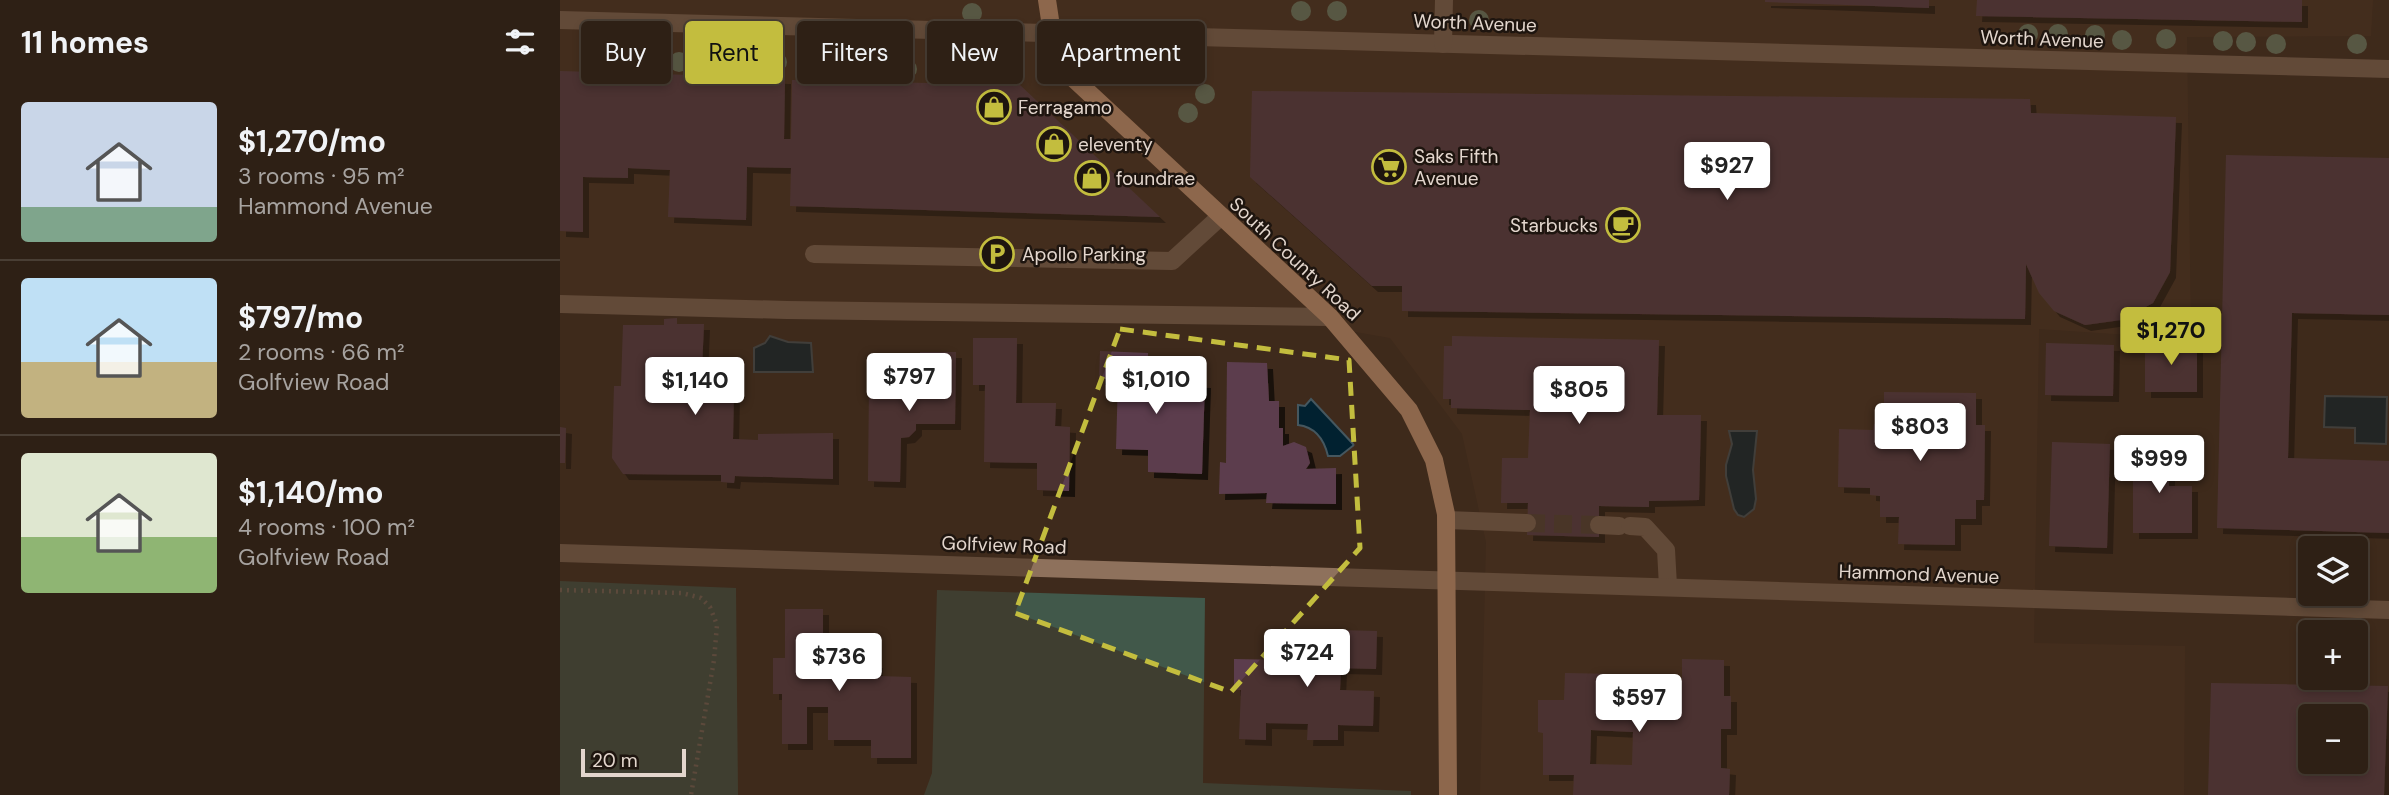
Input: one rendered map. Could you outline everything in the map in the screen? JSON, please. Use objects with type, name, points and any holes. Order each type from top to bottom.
[{"type":"main road","name":"South County Road","points":[[1047,0],[1050,21]]},
{"type":"main road","name":"South County Road","points":[[1079,84],[1330,317],[1409,410],[1434,460],[1447,520],[1448,795]]},
{"type":"street","points":[[1443,44],[1444,0]]},
{"type":"street","name":"Worth Avenue","points":[[560,20],[1037,33]]},
{"type":"street","name":"Worth Avenue","points":[[1205,37],[2389,69]]},
{"type":"street","points":[[814,254],[1172,261],[1220,217]]},
{"type":"street","points":[[560,304],[787,310],[1330,317]]},
{"type":"street","points":[[1447,520],[1527,523]]},
{"type":"street","points":[[1599,525],[1645,527],[1666,550],[1668,586]]},
{"type":"street","name":"Golfview Road","points":[[560,553],[1447,579]]},
{"type":"street","name":"Hammond Avenue","points":[[1447,579],[2389,610]]},
{"type":"path","points":[[560,590],[681,593],[701,598],[710,607],[717,625],[714,660],[691,795]]},
{"type":"highlighted area","points":[[1120,329],[1349,360],[1360,548],[1231,692],[1015,613]]},
{"type":"shaded area","points":[[560,0],[2373,0],[2371,36],[2187,37],[2191,339],[2039,329],[2034,643],[2185,646],[2184,795],[1480,795],[1486,542],[1462,434],[1390,338],[1230,310],[560,299]]},
{"type":"green space","points":[[560,581],[736,588],[738,795],[560,795]]},
{"type":"green space","points":[[937,590],[1205,598],[1203,783],[1411,791],[1411,795],[924,795],[932,773]]},
{"type":"water","points":[[770,336],[788,342],[811,343],[813,372],[754,372],[754,348],[765,343]]},
{"type":"water","points":[[2325,396],[2387,397],[2386,444],[2355,443],[2355,428],[2324,427]]},
{"type":"water","points":[[1311,399],[1354,445],[1340,456],[1328,456],[1318,435],[1309,428],[1298,425],[1298,405],[1305,406]]},
{"type":"water","points":[[1729,431],[1757,431],[1753,470],[1756,499],[1754,509],[1744,517],[1738,515],[1734,509],[1726,476],[1732,444]]},
{"type":"building","points":[[1929,0],[1929,8],[1765,2]]},
{"type":"building","points":[[1977,0],[2302,0],[2302,22],[1976,16]]},
{"type":"building","points":[[560,71],[581,72],[581,84],[671,84],[671,74],[685,75],[685,84],[783,84],[785,78],[784,139],[791,139],[792,80],[797,80],[797,84],[1020,85],[1160,217],[790,206],[791,168],[747,167],[746,220],[668,217],[670,170],[628,168],[628,178],[583,177],[583,232],[560,231]]},
{"type":"building","points":[[1252,91],[2030,99],[2031,113],[2176,117],[2170,272],[2153,303],[2121,320],[2085,325],[2054,311],[2039,293],[2026,264],[2025,319],[1402,311],[1402,286],[1372,286],[1250,177]]},
{"type":"building","points":[[2226,155],[2389,158],[2389,315],[2292,313],[2288,458],[2389,461],[2389,533],[2217,528]]},
{"type":"building","points":[[677,318],[677,324],[704,324],[701,391],[734,391],[733,439],[758,440],[758,434],[833,433],[833,479],[735,476],[734,483],[721,482],[721,475],[623,474],[612,458],[614,386],[621,386],[623,325],[664,325],[664,319]]},
{"type":"building","points":[[1452,336],[1659,340],[1657,415],[1701,415],[1699,500],[1649,501],[1649,507],[1599,506],[1599,537],[1527,535],[1528,503],[1501,503],[1502,458],[1528,458],[1530,410],[1451,408],[1451,399],[1443,399],[1444,346],[1452,346]]},
{"type":"building","points":[[973,338],[1017,338],[1016,403],[1056,403],[1055,426],[1070,427],[1069,491],[1037,490],[1037,463],[984,462],[985,385],[973,385]]},
{"type":"building","points":[[2145,342],[2197,342],[2197,392],[2145,392]]},
{"type":"building","points":[[2046,343],[2114,345],[2113,396],[2045,395]]},
{"type":"building","points":[[1100,351],[1148,353],[1147,402],[1181,402],[1181,381],[1205,382],[1202,474],[1148,472],[1148,450],[1116,449],[1118,379],[1099,379]]},
{"type":"building","points":[[920,352],[956,352],[955,424],[916,424],[916,430],[909,437],[901,438],[900,482],[868,481],[869,386],[919,388]]},
{"type":"building","points":[[1227,362],[1267,363],[1269,401],[1279,401],[1279,428],[1283,428],[1283,446],[1294,442],[1306,447],[1310,463],[1306,469],[1336,468],[1336,504],[1266,503],[1267,493],[1219,494],[1220,462],[1226,463]]},
{"type":"building","points":[[1884,392],[1976,393],[1976,425],[1985,425],[1984,500],[1976,500],[1976,519],[1955,519],[1955,545],[1898,544],[1899,517],[1880,517],[1880,496],[1870,495],[1870,488],[1838,487],[1839,429],[1873,430],[1874,424],[1884,424]]},
{"type":"building","points":[[560,427],[566,428],[565,463],[560,463]]},
{"type":"building","points":[[2052,442],[2110,444],[2107,548],[2049,546]]},
{"type":"building","points":[[2133,447],[2169,447],[2169,486],[2192,486],[2192,533],[2133,533]]},
{"type":"building","points":[[785,609],[823,609],[823,662],[877,662],[877,676],[911,677],[911,758],[871,758],[871,740],[828,740],[828,707],[807,707],[807,744],[782,744],[782,694],[773,694],[773,658],[785,658]]},
{"type":"building","points":[[1338,630],[1377,631],[1376,669],[1341,668],[1340,690],[1374,691],[1373,726],[1338,725],[1338,740],[1307,740],[1308,724],[1266,723],[1266,740],[1239,739],[1241,690],[1234,690],[1234,659],[1280,660],[1280,654],[1310,655],[1310,647],[1338,647]]},
{"type":"building","points":[[1682,659],[1724,660],[1724,696],[1731,696],[1731,729],[1721,729],[1721,768],[1730,769],[1729,795],[1573,795],[1574,775],[1543,775],[1543,733],[1538,732],[1538,700],[1564,700],[1565,673],[1614,674],[1614,683],[1654,683],[1654,694],[1682,694]],"holes":[[[1591,730],[1633,732],[1632,765],[1590,764]]]},
{"type":"building","points":[[2211,683],[2298,684],[2298,690],[2368,690],[2368,686],[2388,686],[2384,795],[2208,795]]},
{"type":"tunnel","points":[[1527,523],[1599,525]]},
{"type":"place","name":"Ferragamo","points":[[994,107]]},
{"type":"place","name":"eleventy","points":[[1054,144]]},
{"type":"place","name":"Saks Fifth Avenue","points":[[1389,167]]},
{"type":"place","name":"foundrae","points":[[1092,178]]},
{"type":"place","name":"Starbucks","points":[[1623,225]]},
{"type":"place","name":"Apollo Parking","points":[[997,254]]}]
